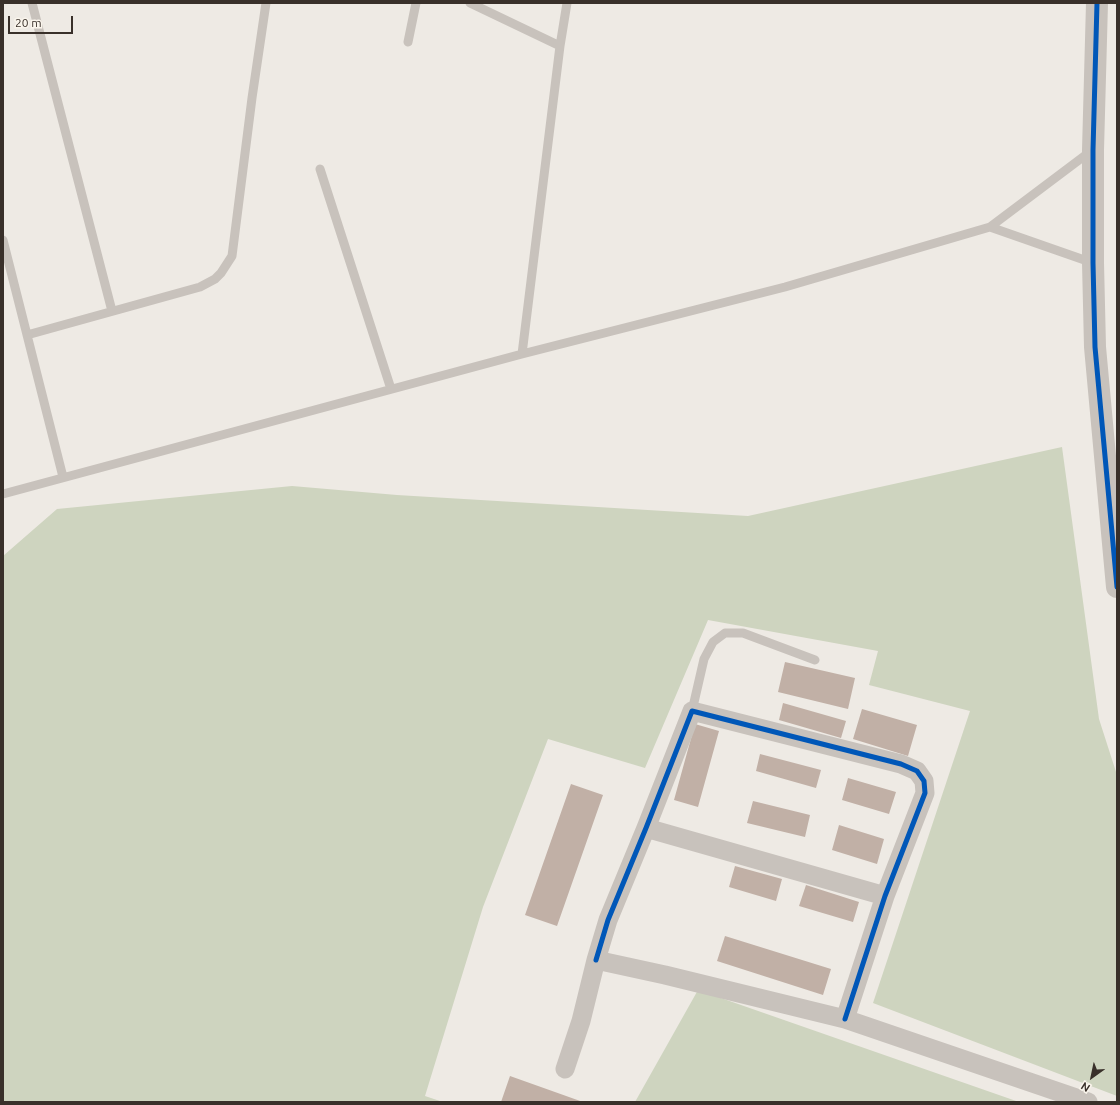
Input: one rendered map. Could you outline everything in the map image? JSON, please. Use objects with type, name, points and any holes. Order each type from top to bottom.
[{"type":"street","points":[[1097,3],[1093,150],[1095,347],[1117,587]]},
{"type":"street","points":[[565,1069],[581,1021],[596,960],[608,920],[692,711],[901,764],[917,771],[924,781],[925,793],[885,896],[845,1020]]},
{"type":"street","points":[[646,828],[885,896]]},
{"type":"street","points":[[596,960],[665,975],[845,1020],[1088,1102]]},
{"type":"lane","points":[[32,3],[112,311]]},
{"type":"lane","points":[[27,336],[200,286],[215,279],[221,273],[232,256],[252,98],[266,3]]},
{"type":"lane","points":[[408,42],[416,3]]},
{"type":"lane","points":[[470,3],[560,46]]},
{"type":"lane","points":[[522,354],[560,46],[567,3]]},
{"type":"lane","points":[[3,494],[522,354],[785,287],[990,227],[1093,150]]},
{"type":"lane","points":[[320,169],[391,389]]},
{"type":"lane","points":[[990,227],[1093,263]]},
{"type":"lane","points":[[3,240],[63,477]]},
{"type":"lane","points":[[692,711],[704,659],[713,642],[725,633],[743,633],[815,660]]},
{"type":"green space","points":[[1062,447],[1099,719],[1117,775],[1117,1096],[873,1003],[970,711],[869,685],[878,651],[708,620],[645,768],[548,739],[483,907],[425,1096],[443,1102],[3,1102],[3,556],[57,509],[292,486],[397,495],[748,516]]},
{"type":"green space","points":[[698,990],[1019,1102],[635,1102]]},
{"type":"building","points":[[785,662],[855,678],[848,709],[778,692]]},
{"type":"building","points":[[783,703],[846,721],[841,738],[779,720]]},
{"type":"building","points":[[862,709],[917,725],[908,756],[853,739]]},
{"type":"building","points":[[695,724],[719,731],[698,807],[674,800]]},
{"type":"building","points":[[760,754],[821,770],[816,788],[756,771]]},
{"type":"building","points":[[848,778],[896,792],[889,814],[842,800]]},
{"type":"building","points":[[571,784],[603,795],[557,926],[525,915]]},
{"type":"building","points":[[753,801],[810,815],[805,837],[747,823]]},
{"type":"building","points":[[839,825],[884,839],[877,864],[832,850]]},
{"type":"building","points":[[735,866],[782,879],[776,901],[729,887]]},
{"type":"building","points":[[806,885],[859,902],[853,922],[799,906]]},
{"type":"building","points":[[725,936],[831,969],[823,995],[717,961]]},
{"type":"building","points":[[510,1076],[583,1102],[501,1102]]},
{"type":"cycle path","points":[[1097,3],[1093,150],[1095,347],[1117,587]]},
{"type":"cycle path","points":[[596,960],[608,920],[692,711],[901,764],[917,771],[924,781],[925,793],[885,896],[845,1019]]}]
